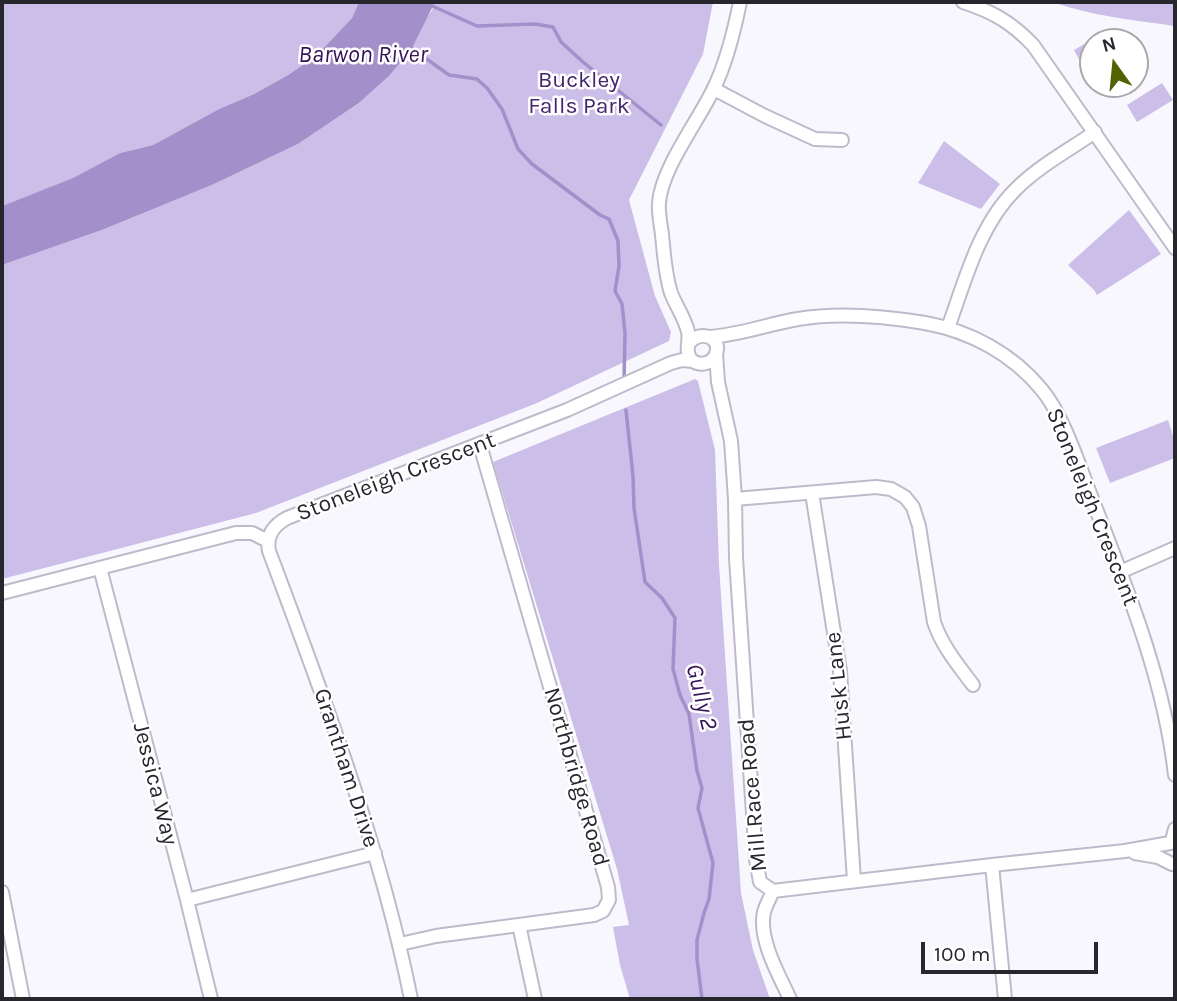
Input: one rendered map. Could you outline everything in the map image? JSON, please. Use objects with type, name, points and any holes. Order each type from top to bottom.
[{"type":"street","points":[[716,352],[714,342],[697,340],[688,329],[672,295],[667,275],[659,204],[661,191],[674,161],[714,89],[726,61],[740,2]]},
{"type":"street","points":[[963,2],[1001,18],[1018,30],[1039,53],[1175,248]]},
{"type":"street","points":[[714,89],[816,139],[842,140]]},
{"type":"street","points":[[948,328],[982,238],[1005,201],[1034,173],[1095,132]]},
{"type":"street","name":"Stoneleigh Crescent","points":[[671,363],[697,340],[798,319],[843,315],[904,320],[948,328],[981,341],[1017,364],[1044,391],[1071,443],[1157,680],[1175,775]]},
{"type":"street","name":"Stoneleigh Crescent","points":[[268,541],[272,530],[288,518],[568,410],[671,363],[682,360],[711,361],[716,352],[734,336],[744,332]]},
{"type":"street","points":[[697,340],[688,354],[697,362]]},
{"type":"street","name":"Mill Race Road","points":[[716,352],[718,382],[731,441],[756,866],[760,882],[773,891],[992,864],[1125,851]]},
{"type":"street","name":"Mill Race Road","points":[[697,362],[714,374],[718,382]]},
{"type":"street","name":"Northbridge Road","points":[[400,944],[436,936],[594,915],[603,911],[609,900],[608,887],[480,445]]},
{"type":"street","points":[[735,499],[876,487],[891,489],[905,497],[913,507],[919,526],[938,634],[947,651],[973,685]]},
{"type":"street","name":"Husk Lane","points":[[812,493],[840,671],[854,880]]},
{"type":"street","points":[[2,593],[236,533],[252,533],[268,541]]},
{"type":"street","name":"Grantham Drive","points":[[268,541],[269,551],[323,695],[375,853],[400,944],[411,999]]},
{"type":"street","points":[[1120,572],[1175,548]]},
{"type":"street","name":"Jessica Way","points":[[100,568],[211,999]]},
{"type":"street","points":[[1125,851],[1173,838]]},
{"type":"street","points":[[1173,838],[1167,854],[1174,866]]},
{"type":"street","points":[[1125,851],[1158,857],[1174,866]]},
{"type":"street","points":[[187,900],[375,853]]},
{"type":"street","points":[[992,864],[1005,999]]},
{"type":"street","points":[[2,891],[23,999]]},
{"type":"street","points":[[773,891],[764,912],[763,928],[772,959],[790,999]]},
{"type":"street","points":[[519,925],[535,999]]},
{"type":"green space","points":[[2,2],[359,2],[352,18],[316,56],[288,75],[153,145],[120,153],[74,178],[2,206]]},
{"type":"green space","name":"Buckley Falls Park","points":[[435,2],[713,2],[703,54],[629,200],[655,296],[671,332],[669,341],[537,403],[256,513],[2,579],[2,265],[102,230],[212,185],[298,144],[359,103],[389,76]]},
{"type":"green space","points":[[1052,2],[1175,2],[1175,26],[1097,14]]},
{"type":"green space","points":[[1079,47],[1079,59],[1074,50]]},
{"type":"green space","points":[[1162,83],[1173,100],[1137,122],[1127,105],[1138,98],[1149,98],[1149,91]]},
{"type":"green space","points":[[944,141],[1000,184],[981,209],[918,183]]},
{"type":"green space","points":[[1129,210],[1161,254],[1097,295],[1068,265]]},
{"type":"green space","points":[[695,379],[698,381],[715,450],[719,565],[741,893],[753,950],[770,999],[630,999],[613,927],[629,925],[617,869],[493,462]]},
{"type":"green space","points":[[1168,420],[1175,442],[1175,458],[1110,483],[1096,448]]},
{"type":"water","name":"Barwon River","points":[[359,2],[435,2],[412,48],[389,76],[359,103],[298,144],[212,185],[102,230],[2,265],[2,206],[73,178],[120,153],[153,145],[288,75],[316,56],[352,18]]},
{"type":"waterway","points":[[430,5],[477,26],[535,24],[553,27],[561,42],[583,62],[661,125]]},
{"type":"waterway","name":"Gully 2","points":[[410,47],[449,75],[477,79],[502,109],[518,149],[532,164],[609,219],[618,241],[619,266],[615,291],[622,304],[625,333],[624,381]]},
{"type":"waterway","name":"Gully 2","points":[[626,410],[634,508],[645,582],[662,598],[675,618],[673,669],[680,695],[689,714],[702,788],[698,808],[713,863],[709,899],[697,940],[702,999]]}]
